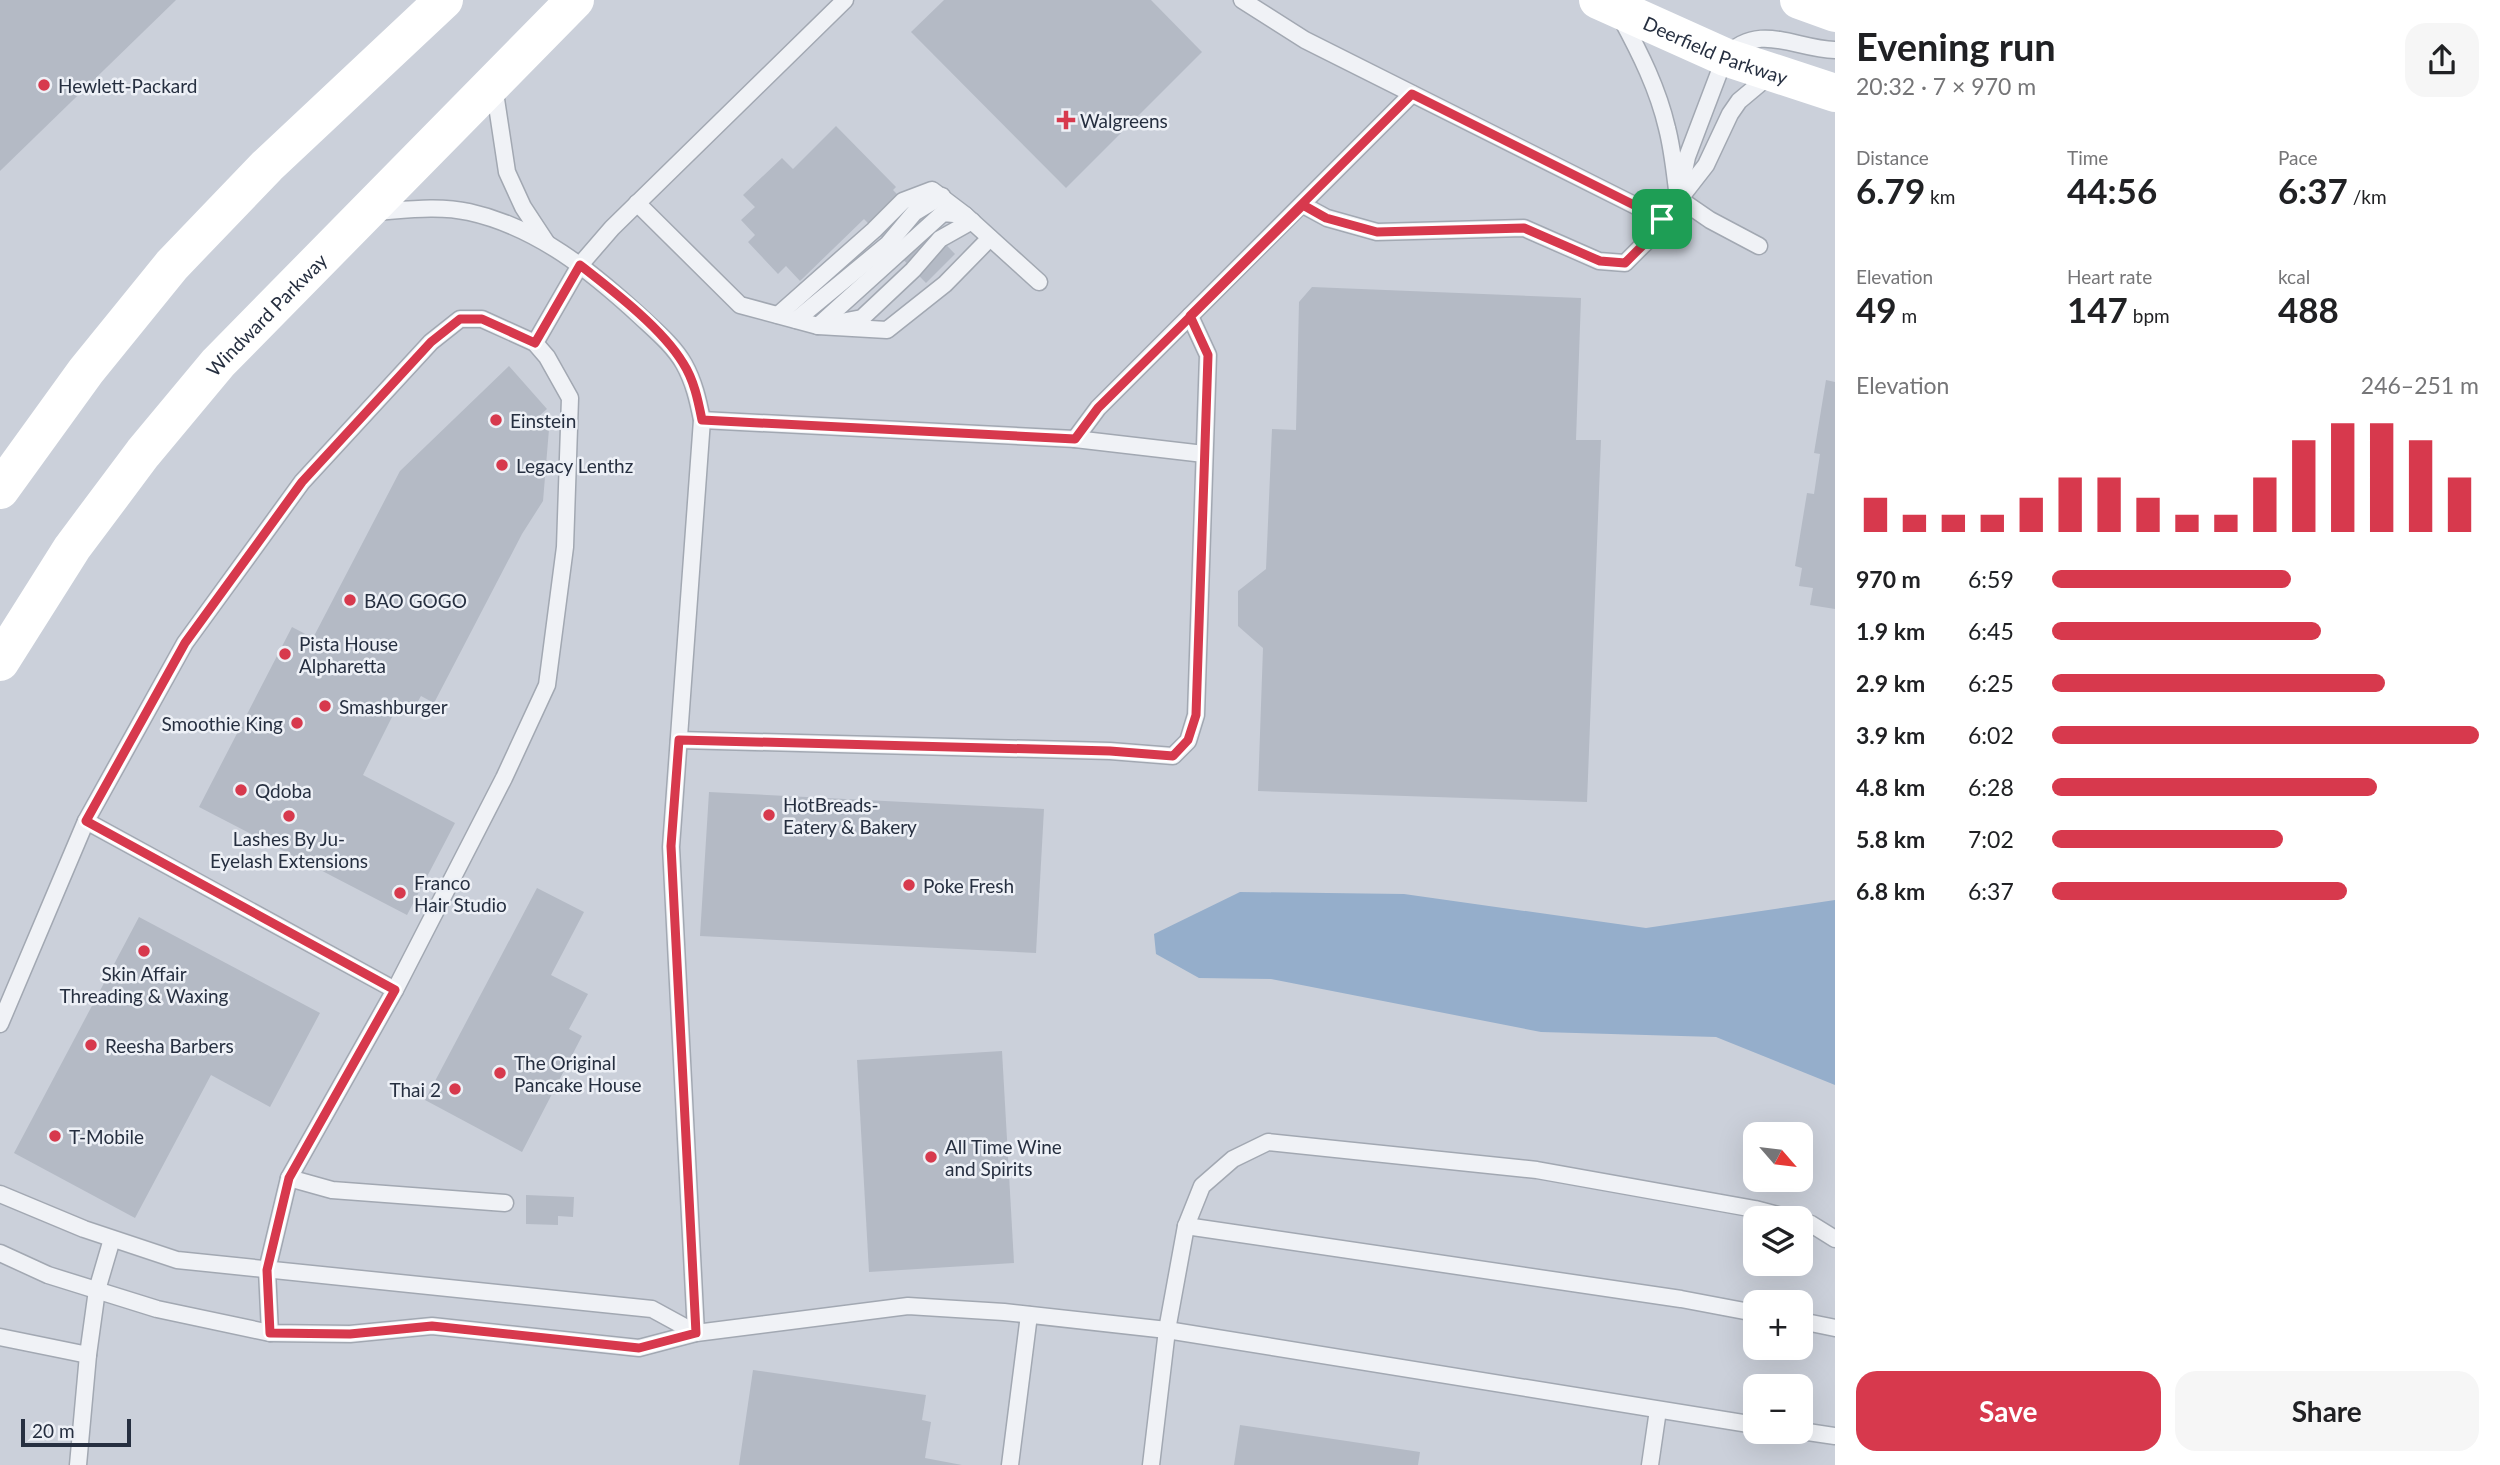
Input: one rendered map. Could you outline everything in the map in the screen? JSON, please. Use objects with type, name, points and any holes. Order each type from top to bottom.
[{"type":"main road","points":[[0,490],[86,370],[172,265],[267,166],[444,0]]},
{"type":"main road","name":"Windward Parkway","points":[[0,662],[72,548],[144,453],[218,363],[575,0]]},
{"type":"main road","points":[[1799,0],[1835,13]]},
{"type":"main road","name":"Deerfield Parkway","points":[[1607,4],[1726,57],[1835,93]]},
{"type":"lane","points":[[535,343],[580,265],[612,228],[845,0]]},
{"type":"lane","points":[[1242,0],[1305,40],[1662,219]]},
{"type":"lane","points":[[1607,4],[1641,57],[1657,95],[1667,129],[1678,198],[1710,220],[1759,246]]},
{"type":"lane","points":[[1678,198],[1687,157],[1726,57],[1735,46],[1749,39],[1768,38],[1822,50],[1835,50]]},
{"type":"lane","points":[[1303,205],[1326,218],[1377,232],[1524,228],[1600,261],[1625,263],[1646,242],[1706,165],[1739,101],[1772,73]]},
{"type":"lane","points":[[494,80],[507,172],[523,207],[547,244]]},
{"type":"lane","points":[[1075,439],[1098,408],[1412,94]]},
{"type":"lane","points":[[778,315],[903,201],[932,190],[969,218],[1039,282]]},
{"type":"lane","points":[[796,320],[888,244],[914,213],[942,197]]},
{"type":"lane","points":[[638,203],[740,305],[818,326],[887,330],[945,284],[990,238]]},
{"type":"lane","points":[[366,212],[439,209],[469,212],[512,226],[547,244],[608,287],[663,338],[683,362],[695,388],[702,420],[671,846],[696,1333]]},
{"type":"lane","points":[[818,326],[943,213],[969,218]]},
{"type":"lane","points":[[818,326],[862,318],[913,270],[940,239],[969,218]]},
{"type":"lane","points":[[679,740],[1110,751],[1173,756],[1188,740],[1196,715],[1208,355],[1190,316]]},
{"type":"lane","points":[[0,1024],[86,821],[185,643],[302,482],[431,342],[460,319],[482,319],[535,343],[547,357],[570,398],[565,547],[547,685],[504,778],[395,990],[289,1178],[267,1270],[270,1333]]},
{"type":"lane","points":[[702,420],[1075,439],[1204,454]]},
{"type":"lane","points":[[86,821],[395,990]]},
{"type":"lane","points":[[1151,1465],[1167,1330],[1186,1226],[1202,1186],[1233,1159],[1268,1142],[1537,1170],[1743,1207]]},
{"type":"lane","points":[[289,1178],[332,1190],[505,1203]]},
{"type":"lane","points":[[0,1194],[112,1239],[177,1260],[652,1308],[696,1333]]},
{"type":"lane","points":[[1813,1225],[1835,1239]]},
{"type":"lane","points":[[1186,1226],[1681,1298],[1743,1311]]},
{"type":"lane","points":[[78,1465],[97,1290],[112,1239]]},
{"type":"lane","points":[[0,1253],[48,1275],[158,1309],[270,1333],[350,1334],[432,1326],[639,1348],[696,1333],[908,1306],[1029,1315],[1167,1330],[1743,1423]]},
{"type":"lane","points":[[1010,1465],[1029,1315]]},
{"type":"lane","points":[[1813,1323],[1835,1328]]},
{"type":"lane","points":[[0,1337],[88,1354]]},
{"type":"lane","points":[[1650,1465],[1658,1410]]},
{"type":"lane","points":[[1813,1433],[1835,1436]]},
{"type":"shaded area","points":[[0,0],[1835,0],[1835,1465],[0,1465]]},
{"type":"water","points":[[1240,892],[1404,894],[1646,928],[1835,900],[1835,1085],[1716,1037],[1541,1032],[1271,979],[1199,978],[1156,954],[1154,934]]},
{"type":"building","name":"Hewlett-Packard","points":[[0,0],[176,0],[0,171]]},
{"type":"building","name":"Walgreens","points":[[944,0],[1151,0],[1202,52],[1066,188],[911,32]]},
{"type":"building","points":[[836,126],[896,187],[893,190],[955,254],[926,283],[864,219],[800,281],[786,266],[778,274],[748,242],[755,235],[741,220],[755,207],[743,195],[782,158],[793,169]]},
{"type":"building","points":[[1312,287],[1581,298],[1576,440],[1601,440],[1587,802],[1258,791],[1263,648],[1238,626],[1238,591],[1266,569],[1272,429],[1296,430],[1299,302]]},
{"type":"building","points":[[509,366],[547,409],[538,417],[549,429],[543,501],[522,534],[434,703],[421,696],[414,708],[400,701],[363,775],[455,823],[407,915],[199,807],[292,627],[313,638],[400,471]]},
{"type":"building","points":[[1826,380],[1835,382],[1835,609],[1810,605],[1813,588],[1799,586],[1802,568],[1795,566],[1807,493],[1814,494],[1820,454],[1814,453]]},
{"type":"building","points":[[709,792],[1044,809],[1036,953],[700,936]]},
{"type":"building","points":[[537,888],[584,912],[551,975],[588,994],[569,1029],[582,1036],[522,1152],[425,1100]]},
{"type":"building","points":[[139,917],[320,1013],[270,1107],[211,1075],[135,1218],[14,1153]]},
{"type":"building","points":[[1002,1051],[1014,1263],[869,1272],[857,1060]]},
{"type":"building","points":[[526,1195],[574,1197],[573,1217],[558,1216],[558,1225],[526,1224]]},
{"type":"building","points":[[753,1370],[926,1395],[922,1420],[931,1422],[925,1458],[962,1465],[739,1465]]},
{"type":"building","points":[[1240,1425],[1420,1452],[1418,1465],[1234,1465]]},
{"type":"place","name":"Hewlett-Packard","points":[[44,85]]},
{"type":"place","name":"Walgreens","points":[[1066,120]]},
{"type":"place","name":"Einstein","points":[[496,420]]},
{"type":"place","name":"Legacy Lenthz","points":[[502,465]]},
{"type":"place","name":"BAO GOGO","points":[[350,600]]},
{"type":"place","name":"Pista House Alpharetta","points":[[285,654]]},
{"type":"place","name":"Smashburger","points":[[325,706]]},
{"type":"place","name":"Smoothie King","points":[[297,723]]},
{"type":"place","name":"Qdoba","points":[[241,790]]},
{"type":"place","name":"HotBreads- Eatery & Bakery","points":[[769,815]]},
{"type":"place","name":"Lashes By Ju- Eyelash Extensions","points":[[289,816]]},
{"type":"place","name":"Poke Fresh","points":[[909,885]]},
{"type":"place","name":"Franco Hair Studio","points":[[400,893]]},
{"type":"place","name":"Skin Affair Threading & Waxing","points":[[144,951]]},
{"type":"place","name":"Reesha Barbers","points":[[91,1045]]},
{"type":"place","name":"The Original Pancake House","points":[[500,1073]]},
{"type":"place","name":"Thai 2","points":[[455,1089]]},
{"type":"place","name":"T-Mobile","points":[[55,1136]]},
{"type":"place","name":"All Time Wine and Spirits","points":[[931,1157]]},
{"type":"route","points":[[1662,219],[1412,94],[1190,316],[1208,355],[1196,715],[1188,740],[1173,756],[1110,751],[679,740],[671,846],[696,1333],[639,1348],[432,1326],[350,1334],[270,1333],[267,1270],[289,1178],[395,990],[86,821],[185,643],[302,482],[431,342],[460,319],[482,319],[535,343],[580,265],[663,338],[683,362],[695,388],[702,420],[1075,439],[1098,408],[1190,316],[1303,205],[1326,218],[1377,232],[1524,228],[1600,261],[1625,263],[1646,242],[1662,219]]}]
